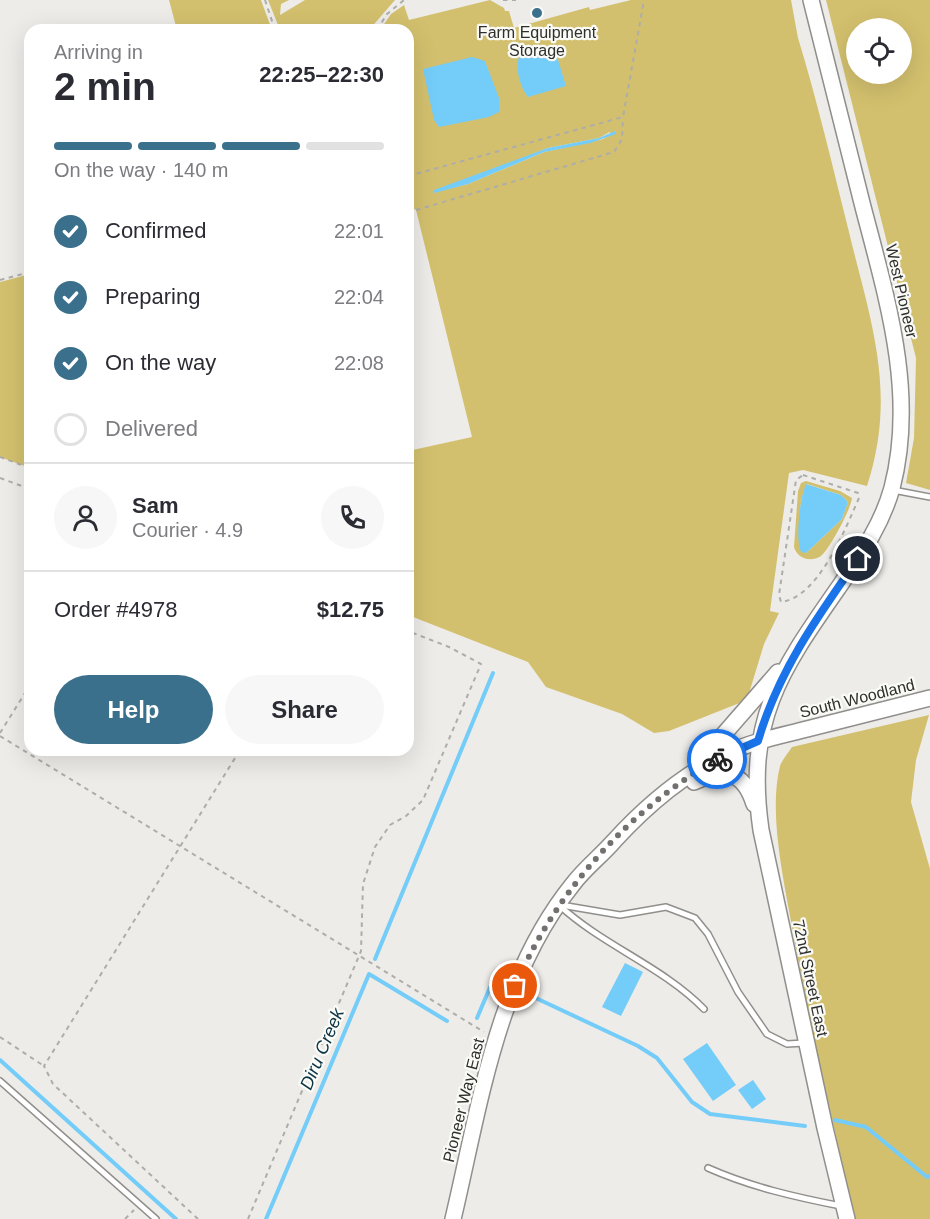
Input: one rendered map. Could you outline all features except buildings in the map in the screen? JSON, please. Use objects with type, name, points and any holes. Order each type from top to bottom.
[{"type":"main road","name":"West Pioneer","points":[[758,741],[777,685],[793,654],[872,538],[891,490],[901,429],[902,380],[897,349],[811,0]]},
{"type":"main road","points":[[689,775],[793,654]]},
{"type":"main road","name":"South Woodland","points":[[758,741],[930,698]]},
{"type":"main road","name":"Pioneer Way East","points":[[453,1219],[507,1004],[522,968],[559,905],[593,862],[663,795],[689,775],[728,752],[758,741]]},
{"type":"main road","name":"72nd Street East","points":[[758,741],[756,781],[761,830],[845,1213]]},
{"type":"main road","points":[[663,795],[711,774],[731,774],[746,786],[761,830]]},
{"type":"lane","points":[[891,490],[930,496]]},
{"type":"lane","points":[[559,905],[612,946],[688,992],[704,1009]]},
{"type":"lane","points":[[559,905],[620,915],[666,907],[695,918],[708,934],[738,992],[766,1034],[787,1044],[806,1043]]},
{"type":"lane","points":[[0,1081],[156,1219]]},
{"type":"lane","points":[[708,1168],[740,1182],[845,1213]]},
{"type":"path","points":[[265,0],[272,24]]},
{"type":"path","points":[[381,24],[387,14],[404,0]]},
{"type":"path","points":[[502,0],[516,0]]},
{"type":"path","points":[[414,209],[614,152],[622,140],[623,117],[644,0]]},
{"type":"path","points":[[414,174],[623,117]]},
{"type":"path","points":[[0,280],[24,274]]},
{"type":"path","points":[[0,457],[24,466]]},
{"type":"path","points":[[803,476],[858,493],[859,496],[838,544],[820,572],[806,590],[794,599],[779,602],[797,478],[803,476]]},
{"type":"path","points":[[0,478],[24,487]]},
{"type":"path","points":[[248,1219],[359,957],[363,943],[364,878],[375,847],[390,825],[406,816],[423,800],[480,664],[449,647],[414,633]]},
{"type":"path","points":[[24,695],[0,734],[24,749]]},
{"type":"path","points":[[35,756],[179,847],[359,957],[411,986],[470,1025],[497,1038]]},
{"type":"path","points":[[44,1066],[236,756]]},
{"type":"path","points":[[0,1037],[44,1066],[53,1084],[198,1219]]},
{"type":"path","points":[[125,1219],[139,1204]]},
{"type":"shaded area","points":[[169,0],[261,0],[270,24],[175,24]]},
{"type":"shaded area","points":[[268,0],[289,0],[281,4],[280,15],[305,0],[395,0],[374,24],[278,24]]},
{"type":"shaded area","points":[[490,0],[504,8],[505,11],[509,11],[514,28],[589,7],[590,10],[631,0],[791,0],[798,38],[812,85],[872,325],[880,387],[880,419],[876,451],[867,486],[803,470],[789,473],[770,611],[779,613],[764,644],[747,700],[669,731],[654,733],[622,714],[546,687],[528,662],[414,617],[414,450],[472,437],[414,209],[414,24],[384,24],[391,14],[404,5],[409,20]],"holes":[[[610,132],[610,135],[603,139],[544,152],[468,184],[434,192],[548,148],[599,138]]]},
{"type":"shaded area","points":[[826,0],[930,0],[930,490],[906,483],[914,438],[916,358],[847,84],[912,84],[912,18],[846,18],[846,80]]},
{"type":"shaded area","points":[[24,276],[24,466],[0,457],[0,282]]},
{"type":"shaded area","points":[[806,481],[840,491],[852,498],[844,520],[829,546],[821,556],[813,559],[801,557],[794,547],[798,491],[801,483]],"holes":[[[807,484],[841,495],[848,502],[842,519],[806,553],[800,509]]]},
{"type":"shaded area","points":[[929,715],[916,760],[911,802],[930,869],[930,1219],[855,1219],[812,1030],[780,861],[776,821],[777,783],[781,764],[792,747]]},
{"type":"water","points":[[554,47],[566,86],[528,97],[519,78],[519,57]]},
{"type":"water","points":[[472,57],[485,61],[499,98],[499,112],[489,117],[439,127],[434,120],[423,69]]},
{"type":"water","points":[[615,131],[616,134],[590,143],[544,152],[468,184],[434,193],[434,190],[548,148],[599,138]]},
{"type":"water","points":[[806,484],[841,495],[848,502],[842,519],[806,553],[801,552],[799,546],[798,528]]},
{"type":"water","points":[[625,963],[643,972],[621,1016],[602,1007]]},
{"type":"water","points":[[707,1043],[736,1085],[713,1101],[683,1059]]},
{"type":"water","points":[[753,1080],[766,1099],[752,1109],[738,1090]]},
{"type":"waterway","name":"Diru Creek","points":[[375,959],[493,673]]},
{"type":"waterway","name":"Diru Creek","points":[[266,1219],[369,974],[447,1021]]},
{"type":"waterway","name":"Diru Creek","points":[[477,1018],[494,978],[498,980]]},
{"type":"waterway","name":"Diru Creek","points":[[523,992],[638,1046],[657,1058],[692,1102],[710,1114],[805,1126]]},
{"type":"waterway","name":"Diru Creek","points":[[0,1060],[176,1219]]},
{"type":"waterway","name":"Diru Creek","points":[[835,1120],[866,1127],[927,1177],[930,1176]]},
{"type":"way so far","points":[[515,986],[537,941],[573,884],[642,812],[689,775],[717,759]]},
{"type":"place","name":"Farm Equipment Storage","points":[[537,13]]},
{"type":"route","points":[[717,759],[728,752],[758,741],[777,685],[793,654],[858,559]]}]
